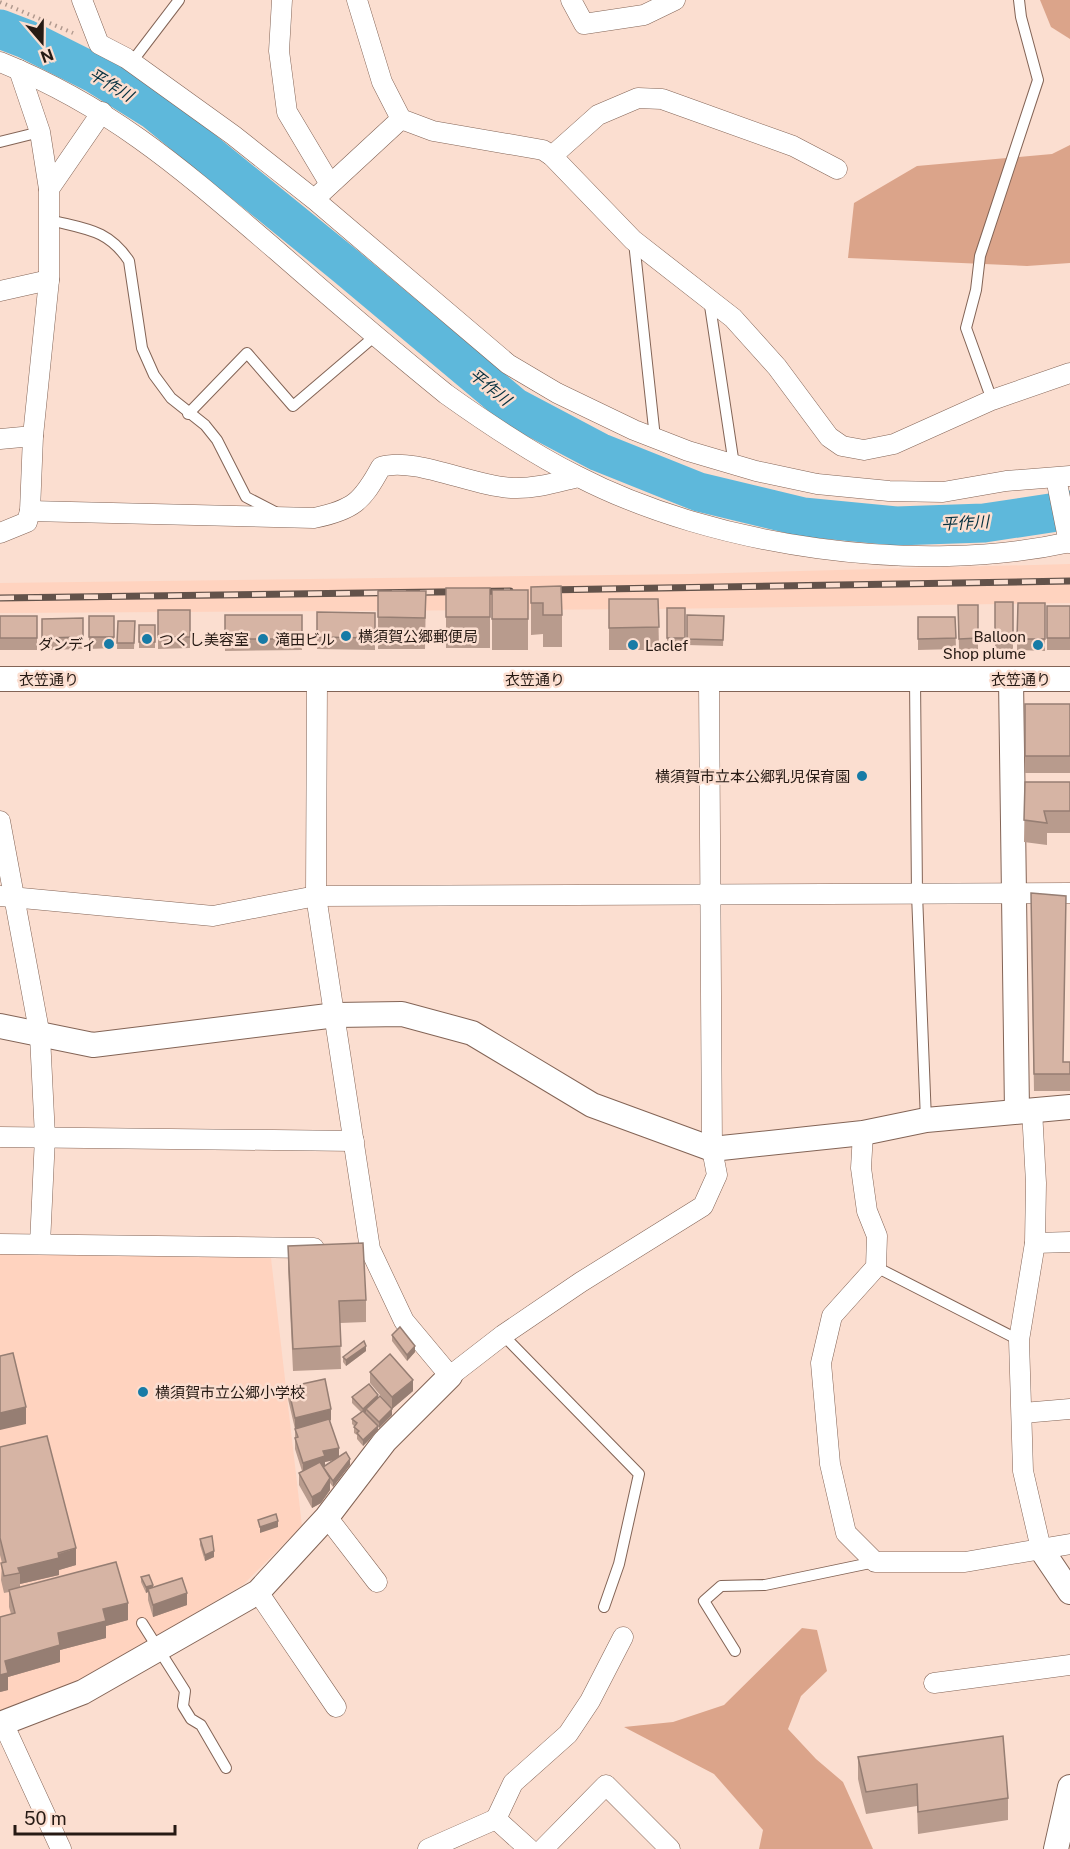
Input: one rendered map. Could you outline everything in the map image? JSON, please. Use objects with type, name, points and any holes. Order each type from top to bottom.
[{"type":"street","points":[[0,62],[102,112],[185,171],[375,336],[446,394],[482,420],[578,477],[683,519],[799,546],[841,552],[982,553],[1033,550],[1069,541],[1061,479],[1006,481],[943,492],[889,491],[817,484],[734,465],[655,438],[557,393],[508,364],[365,245],[315,200],[233,135],[131,63],[99,44],[82,0]]},
{"type":"street","points":[[282,0],[279,51],[286,112],[330,184]]},
{"type":"street","points":[[357,0],[382,82],[401,120],[433,131],[543,150],[552,156],[633,240],[734,318],[777,367],[829,437],[843,446],[864,450],[894,444],[993,400],[1070,373]]},
{"type":"street","points":[[572,0],[584,24],[644,15],[675,0]]},
{"type":"street","points":[[0,533],[27,522],[30,511],[33,436],[49,280],[49,189],[40,132],[18,70]]},
{"type":"street","points":[[552,156],[597,116],[638,98],[662,99],[793,146],[837,169]]},
{"type":"street","points":[[49,189],[102,112]]},
{"type":"street","points":[[315,200],[401,120]]},
{"type":"street","points":[[0,291],[49,280]]},
{"type":"street","points":[[0,439],[33,436]]},
{"type":"street","points":[[30,511],[314,518],[336,513],[357,504],[367,493],[381,467],[393,463],[410,465],[476,484],[515,489],[578,477]]},
{"type":"street","name":"衣笠通り","points":[[0,679],[1070,679]]},
{"type":"street","points":[[317,679],[316,896],[370,1249],[404,1321],[450,1376]]},
{"type":"street","points":[[61,1849],[2,1724],[83,1692],[258,1592],[327,1517],[385,1441],[450,1376],[502,1335],[581,1282],[703,1206],[717,1175],[712,1149],[709,679]]},
{"type":"street","points":[[1011,679],[1014,893],[1025,1111],[1036,1183],[1035,1243],[1019,1340],[1023,1471],[1041,1548],[1070,1592]]},
{"type":"street","points":[[0,821],[8,897],[40,1036],[45,1137],[40,1244]]},
{"type":"street","points":[[8,897],[213,916],[316,896],[1070,893]]},
{"type":"street","points":[[0,1026],[93,1045],[336,1015],[402,1014],[472,1033],[592,1105],[712,1149],[863,1133],[926,1120],[1070,1107]]},
{"type":"street","points":[[863,1133],[861,1167],[867,1211],[877,1236],[876,1268],[832,1316],[821,1363],[830,1464],[846,1533],[875,1562],[965,1562],[1070,1544]]},
{"type":"street","points":[[0,1137],[354,1141]]},
{"type":"street","points":[[1035,1243],[1070,1242]]},
{"type":"street","points":[[0,1244],[370,1249]]},
{"type":"street","points":[[1023,1413],[1070,1409]]},
{"type":"street","points":[[327,1517],[377,1582]]},
{"type":"street","points":[[258,1592],[336,1707]]},
{"type":"street","points":[[428,1849],[496,1819],[513,1783],[568,1734],[590,1701],[623,1637]]},
{"type":"street","points":[[934,1683],[1070,1665]]},
{"type":"street","points":[[543,1849],[606,1785],[670,1849]]},
{"type":"street","points":[[1056,1849],[1070,1787]]},
{"type":"street","points":[[496,1819],[529,1849]]},
{"type":"lane","points":[[131,63],[179,0]]},
{"type":"lane","points":[[993,400],[966,328],[976,290],[980,256],[1038,80],[1021,17],[1019,0]]},
{"type":"lane","points":[[0,142],[40,132]]},
{"type":"lane","points":[[50,220],[103,233],[122,250],[129,261],[142,348],[154,375],[171,398],[188,414],[205,425],[217,440],[246,497],[264,504],[287,519]]},
{"type":"lane","points":[[633,240],[655,438]]},
{"type":"lane","points":[[709,298],[734,465]]},
{"type":"lane","points":[[188,414],[248,353],[293,406],[375,336]]},
{"type":"lane","points":[[915,679],[917,894],[926,1120]]},
{"type":"lane","points":[[876,1268],[1019,1340]]},
{"type":"lane","points":[[502,1335],[639,1474],[619,1564],[604,1607]]},
{"type":"lane","points":[[735,1651],[704,1601],[721,1586],[765,1585],[875,1562]]},
{"type":"lane","points":[[142,1623],[185,1691],[183,1706],[191,1719],[201,1725],[226,1768]]},
{"type":"path","points":[[0,2],[99,44]]},
{"type":"shaded area","points":[[1040,0],[1070,0],[1070,39],[1051,27]]},
{"type":"shaded area","points":[[1070,145],[1070,263],[1027,266],[848,258],[854,203],[917,166],[1052,154]]},
{"type":"shaded area","points":[[1070,564],[1070,603],[655,609],[0,613],[0,583],[690,574]]},
{"type":"shaded area","name":"横須賀市立公郷小学校","points":[[0,1254],[271,1258],[302,1526],[244,1584],[92,1675],[0,1713]]},
{"type":"shaded area","points":[[802,1628],[817,1630],[827,1671],[801,1696],[788,1729],[816,1759],[843,1782],[873,1849],[759,1849],[763,1830],[714,1774],[624,1727],[673,1722],[724,1705]]},
{"type":"building","points":[[561,586],[562,615],[543,615],[543,603],[531,603],[531,587]]},
{"type":"building","points":[[446,588],[490,588],[490,617],[446,617]]},
{"type":"building","points":[[492,590],[528,590],[528,619],[492,619]]},
{"type":"building","points":[[378,591],[426,591],[425,618],[378,617]]},
{"type":"building","points":[[609,599],[658,599],[659,627],[609,628]]},
{"type":"building","points":[[995,602],[1013,602],[1013,638],[995,638]]},
{"type":"building","points":[[1018,603],[1045,603],[1045,639],[1017,639]]},
{"type":"building","points":[[958,605],[978,605],[978,638],[959,639]]},
{"type":"building","points":[[1047,606],[1070,606],[1070,638],[1047,638]]},
{"type":"building","points":[[667,608],[685,608],[685,638],[667,638]]},
{"type":"building","points":[[158,610],[190,610],[190,637],[158,637]]},
{"type":"building","points":[[317,612],[375,613],[375,638],[317,637]]},
{"type":"building","points":[[225,615],[302,615],[302,639],[225,639]]},
{"type":"building","points":[[687,615],[724,616],[723,640],[687,639]]},
{"type":"building","points":[[0,616],[37,616],[37,638],[0,638]]},
{"type":"building","points":[[89,616],[114,616],[114,637],[89,637]]},
{"type":"building","points":[[918,617],[955,617],[956,638],[918,639]]},
{"type":"building","points":[[83,618],[83,637],[42,638],[42,619]]},
{"type":"building","points":[[118,621],[135,621],[134,643],[117,643]]},
{"type":"building","name":"つくし美容室","points":[[139,625],[155,625],[155,642],[139,642]]},
{"type":"building","points":[[1025,704],[1070,704],[1070,756],[1025,756]]},
{"type":"building","points":[[1025,782],[1070,782],[1070,811],[1044,811],[1047,823],[1024,820]]},
{"type":"building","points":[[1031,893],[1066,896],[1063,1062],[1070,1062],[1070,1074],[1034,1074]]},
{"type":"building","points":[[363,1243],[366,1300],[339,1301],[341,1346],[293,1349],[288,1246]]},
{"type":"building","points":[[400,1327],[415,1346],[407,1355],[392,1335]]},
{"type":"building","points":[[364,1341],[366,1346],[346,1360],[343,1357]]},
{"type":"building","points":[[13,1353],[26,1407],[0,1413],[0,1356]]},
{"type":"building","points":[[390,1354],[413,1380],[392,1397],[370,1372]]},
{"type":"building","points":[[325,1379],[331,1409],[295,1418],[288,1387]]},
{"type":"building","points":[[369,1384],[378,1395],[363,1409],[352,1397]]},
{"type":"building","points":[[380,1396],[392,1409],[379,1422],[366,1409]]},
{"type":"building","points":[[363,1411],[378,1426],[363,1440],[357,1433],[359,1431],[354,1427],[357,1423],[352,1419]]},
{"type":"building","points":[[329,1419],[339,1448],[323,1451],[325,1456],[303,1463],[295,1438],[298,1437],[295,1429]]},
{"type":"building","points":[[47,1436],[76,1548],[58,1553],[59,1558],[18,1568],[20,1573],[4,1576],[1,1563],[6,1562],[0,1538],[0,1447]]},
{"type":"building","points":[[346,1452],[350,1459],[333,1481],[323,1467]]},
{"type":"building","points":[[320,1462],[330,1478],[321,1492],[312,1497],[299,1473]]},
{"type":"building","points":[[276,1514],[278,1521],[260,1527],[258,1520]]},
{"type":"building","points":[[212,1536],[214,1551],[205,1555],[200,1539]]},
{"type":"building","points":[[116,1562],[128,1603],[103,1609],[106,1621],[58,1633],[60,1645],[5,1661],[8,1673],[0,1675],[0,1617],[15,1613],[9,1590]]},
{"type":"building","points":[[149,1575],[153,1585],[146,1587],[141,1577]]},
{"type":"building","points":[[182,1578],[187,1593],[153,1605],[148,1589]]},
{"type":"building","points":[[1003,1736],[1008,1798],[918,1812],[917,1784],[866,1792],[858,1757]]},
{"type":"waterway","name":"平作川","points":[[0,29],[26,39],[94,73],[155,111],[514,407],[599,452],[699,492],[803,517],[896,526],[984,523],[1070,510]]},
{"type":"railway","points":[[546,590],[1070,581]]},
{"type":"railway","points":[[0,598],[510,591]]},
{"type":"place","name":"横須賀公郷郵便局","points":[[346,636]]},
{"type":"place","name":"つくし美容室","points":[[147,639]]},
{"type":"place","name":"滝田ビル","points":[[263,639]]},
{"type":"place","name":"ダンディ","points":[[109,644]]},
{"type":"place","name":"Laclef","points":[[633,645]]},
{"type":"place","name":"Balloon Shop plume","points":[[1038,645]]},
{"type":"place","name":"横須賀市立本公郷乳児保育園","points":[[862,776]]},
{"type":"place","name":"横須賀市立公郷小学校","points":[[143,1392]]}]
